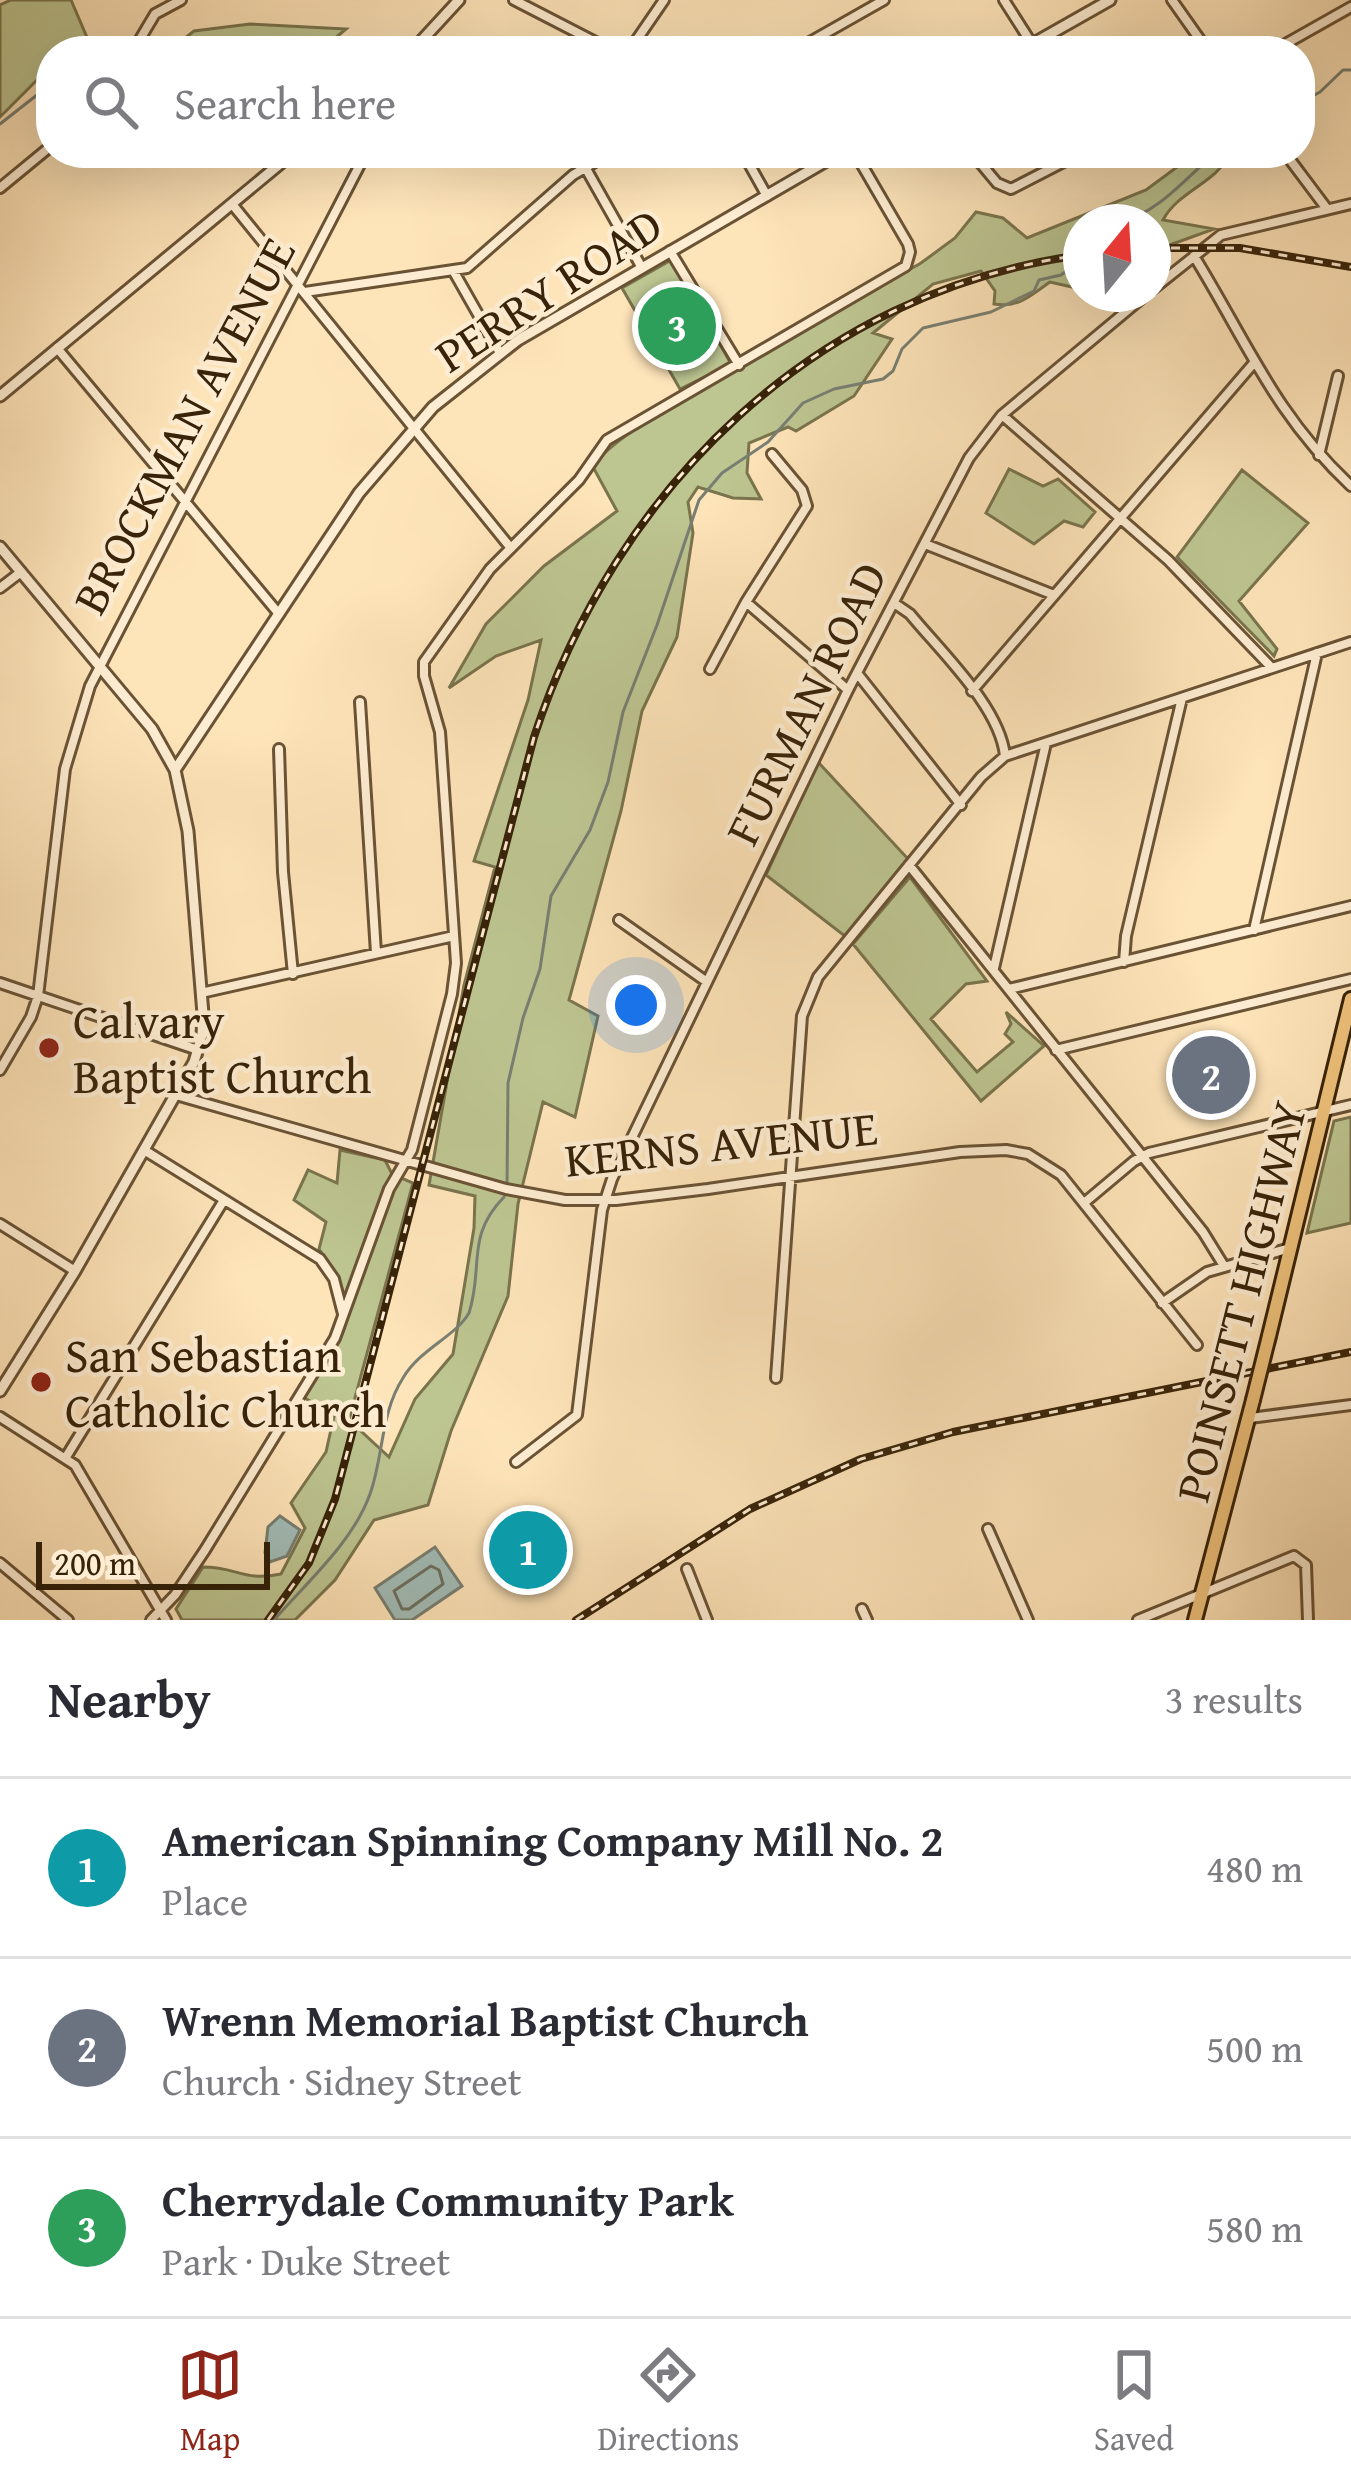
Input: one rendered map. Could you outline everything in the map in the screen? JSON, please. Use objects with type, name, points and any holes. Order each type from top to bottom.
[{"type":"highway","name":"POINSETT HIGHWAY","points":[[1195,1620],[1234,1480],[1351,999]]},
{"type":"street","points":[[142,36],[155,14],[181,0]]},
{"type":"street","points":[[426,36],[459,0]]},
{"type":"street","points":[[514,0],[584,36]]},
{"type":"street","points":[[639,36],[664,0]]},
{"type":"street","points":[[820,36],[884,0]]},
{"type":"street","points":[[1004,0],[1027,36]]},
{"type":"street","points":[[1046,36],[1110,0]]},
{"type":"street","points":[[1172,0],[1197,36]]},
{"type":"street","points":[[1301,36],[1351,8]]},
{"type":"street","points":[[0,188],[36,158]]},
{"type":"street","points":[[0,396],[275,168]]},
{"type":"street","name":"BROCKMAN AVENUE","points":[[0,1070],[38,996],[64,769],[98,666],[300,288],[359,168]]},
{"type":"street","points":[[300,288],[454,272],[478,261],[584,168]]},
{"type":"street","points":[[586,168],[642,268]]},
{"type":"street","points":[[751,168],[767,196]]},
{"type":"street","name":"PERRY ROAD","points":[[175,770],[358,493],[412,428],[500,353],[815,168]]},
{"type":"street","points":[[151,1620],[163,1615],[335,1338],[389,1189],[415,1140],[452,994],[454,936],[440,732],[423,672],[427,656],[473,591],[579,479],[607,440],[891,277],[908,262],[908,244],[865,168]]},
{"type":"street","points":[[984,168],[997,183],[1011,189],[1052,168]]},
{"type":"street","points":[[1296,168],[1327,209]]},
{"type":"street","points":[[232,204],[511,548]]},
{"type":"street","name":"FURMAN ROAD","points":[[1171,275],[1229,231],[1351,204]]},
{"type":"street","points":[[670,250],[739,365]]},
{"type":"street","points":[[1194,256],[1293,426],[1351,486]]},
{"type":"street","points":[[454,272],[500,353]]},
{"type":"street","name":"FURMAN ROAD","points":[[516,1462],[577,1415],[604,1201],[626,1146],[848,690],[969,458],[1002,415],[1126,312]]},
{"type":"street","points":[[57,348],[279,614]]},
{"type":"street","points":[[972,691],[1253,364]]},
{"type":"street","points":[[1319,455],[1338,376]]},
{"type":"street","points":[[1002,415],[1168,560],[1270,667]]},
{"type":"street","points":[[710,669],[807,506],[802,490],[772,454]]},
{"type":"street","points":[[925,544],[1054,595]]},
{"type":"street","points":[[0,547],[152,730],[175,770],[188,831],[202,993],[199,1050],[75,1271],[0,1391]]},
{"type":"street","points":[[0,588],[21,572]]},
{"type":"street","points":[[746,602],[848,690]]},
{"type":"street","points":[[895,603],[910,614],[995,720],[1005,757]]},
{"type":"street","points":[[776,1378],[806,998],[818,976],[981,776],[1005,757],[1351,642]]},
{"type":"street","points":[[1254,930],[1317,653]]},
{"type":"street","points":[[857,673],[961,805]]},
{"type":"street","points":[[1124,962],[1126,936],[1182,697]]},
{"type":"street","points":[[359,702],[376,953]]},
{"type":"street","points":[[994,969],[1047,742]]},
{"type":"street","points":[[279,748],[292,974]]},
{"type":"street","points":[[909,865],[1203,1232],[1224,1266]]},
{"type":"street","points":[[1008,989],[1351,906]]},
{"type":"street","points":[[619,920],[707,982]]},
{"type":"street","points":[[202,993],[454,936]]},
{"type":"street","points":[[1056,1050],[1351,980]]},
{"type":"street","points":[[0,983],[199,1050]]},
{"type":"street","name":"KERNS AVENUE","points":[[176,1095],[539,1196],[604,1201],[960,1152],[1028,1154],[1048,1164],[1084,1203],[1197,1345]]},
{"type":"street","points":[[1084,1203],[1142,1156],[1351,1105]]},
{"type":"street","points":[[144,1150],[320,1259],[334,1279],[343,1314]]},
{"type":"street","points":[[66,1456],[224,1201]]},
{"type":"street","points":[[0,1224],[75,1271]]},
{"type":"street","points":[[1162,1303],[1192,1280],[1224,1266],[1290,1248]]},
{"type":"street","points":[[1248,1419],[1351,1405]]},
{"type":"street","points":[[0,1417],[66,1456],[77,1468],[163,1615]]},
{"type":"street","points":[[988,1529],[1028,1620]]},
{"type":"street","points":[[1138,1620],[1291,1556],[1306,1565],[1308,1620]]},
{"type":"street","points":[[0,1563],[68,1620]]},
{"type":"street","points":[[686,1569],[707,1620]]},
{"type":"street","points":[[862,1609],[867,1620]]},
{"type":"green space","points":[[11,0],[71,0],[86,36],[36,36],[36,81],[0,117],[0,5]]},
{"type":"green space","points":[[250,24],[346,29],[338,36],[188,36],[194,31]]},
{"type":"green space","points":[[1176,168],[1220,168],[1171,209],[1171,204],[1111,204],[1146,190]]},
{"type":"green space","points":[[976,212],[1003,218],[1027,238],[1063,223],[1063,285],[1050,282],[1024,299],[994,304],[995,291],[981,271],[933,284],[873,333],[892,339],[854,396],[796,431],[788,427],[749,443],[747,473],[761,499],[733,498],[698,487],[688,502],[693,533],[677,637],[642,711],[621,811],[569,1000],[598,1016],[575,1117],[543,1102],[518,1204],[508,1296],[451,1431],[428,1505],[374,1520],[335,1580],[295,1620],[182,1620],[176,1609],[203,1567],[258,1576],[281,1574],[305,1528],[291,1503],[326,1452],[336,1407],[322,1408],[303,1397],[339,1340],[347,1310],[334,1273],[319,1249],[326,1222],[294,1200],[308,1170],[337,1183],[340,1150],[385,1160],[392,1174],[413,1183],[349,1420],[389,1457],[415,1399],[453,1354],[475,1196],[429,1185],[464,985],[495,867],[474,861],[528,700],[541,640],[496,656],[449,688],[486,624],[544,566],[617,511],[593,467],[645,422],[921,263],[955,238]]},
{"type":"green space","points":[[1171,221],[1214,229],[1171,245]]},
{"type":"green space","points":[[673,259],[731,364],[680,389],[622,288]]},
{"type":"green space","points":[[1009,469],[1043,486],[1058,479],[1095,512],[1083,527],[1064,521],[1034,544],[986,513]]},
{"type":"green space","points":[[1242,470],[1308,523],[1239,601],[1277,649],[1274,656],[1177,557]]},
{"type":"green space","points":[[818,762],[909,860],[846,937],[766,875]]},
{"type":"green space","points":[[910,877],[987,981],[966,984],[931,1019],[977,1072],[1013,1042],[1005,1034],[1011,1024],[1006,1012],[1044,1046],[981,1101],[853,944]]},
{"type":"green space","points":[[1351,1117],[1351,1223],[1307,1233],[1334,1121]]},
{"type":"water","points":[[280,1516],[300,1530],[287,1556],[270,1562],[265,1553],[268,1527]]},
{"type":"water","points":[[435,1547],[462,1586],[412,1620],[395,1620],[375,1588]]},
{"type":"waterway","points":[[1315,95],[1343,70],[1351,70]]},
{"type":"waterway","points":[[0,124],[36,96]]},
{"type":"waterway","points":[[1157,204],[1198,168]]},
{"type":"waterway","points":[[507,1185],[508,1083],[540,969],[551,896],[590,830],[608,782],[623,712],[699,500],[722,473],[768,442],[803,403],[834,389],[883,379],[923,328],[991,312],[1034,291],[1039,280],[1063,274]]},
{"type":"waterway","points":[[274,1620],[328,1561],[362,1512],[396,1392],[410,1368],[469,1313],[480,1239],[504,1197]]},
{"type":"railway","points":[[1171,248],[1240,248],[1351,267]]},
{"type":"railway","points":[[268,1620],[309,1563],[335,1499],[534,737],[570,647],[616,562],[673,485],[738,416],[812,358],[895,311],[984,276],[1063,259]]},
{"type":"railway","points":[[576,1620],[750,1509],[861,1459],[953,1432],[1351,1352]]},
{"type":"place","name":"Cherrydale Community Park","points":[[677,326]]},
{"type":"place","name":"Calvary Baptist Church","points":[[49,1048]]},
{"type":"place","name":"Wrenn Memorial Baptist Church","points":[[1211,1075]]},
{"type":"place","name":"San Sebastian Catholic Church","points":[[41,1382]]},
{"type":"place","name":"American Spinning Company Mill No. 2","points":[[528,1550]]}]
